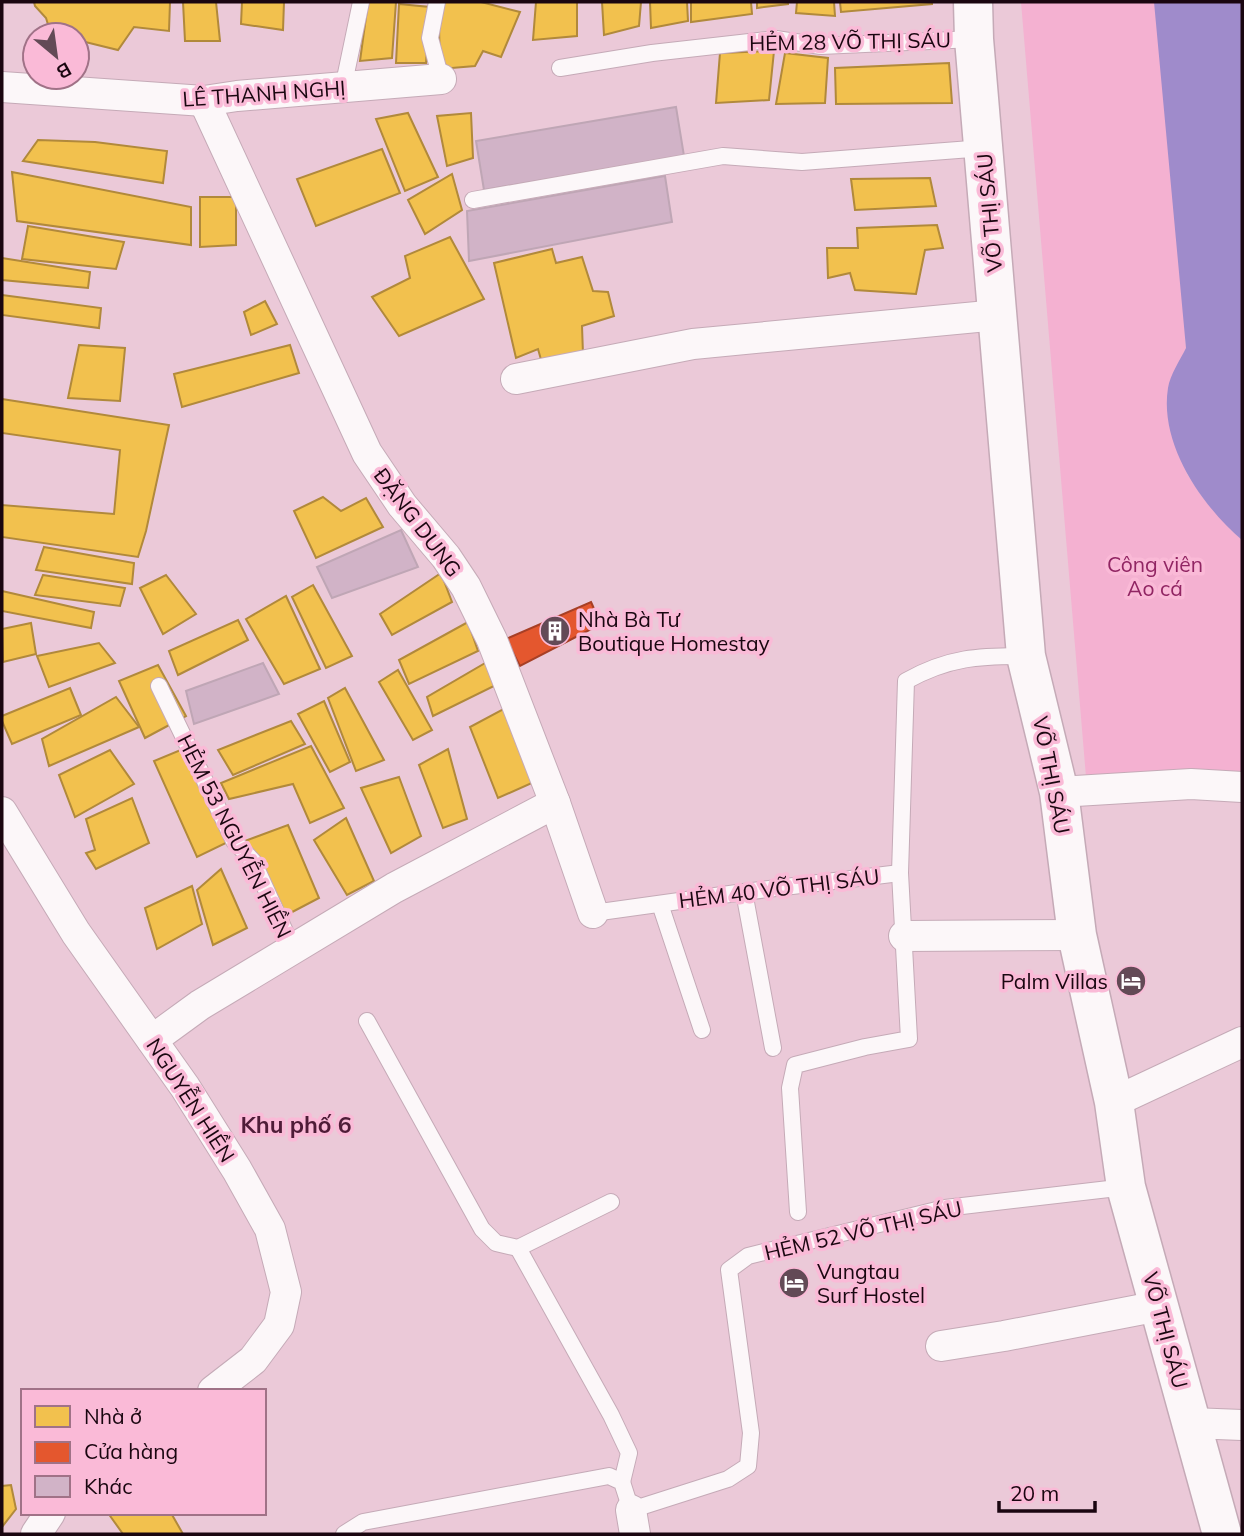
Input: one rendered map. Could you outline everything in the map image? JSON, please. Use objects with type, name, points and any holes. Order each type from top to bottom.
[{"type":"street","name":"VÕ THỊ SÁU","points":[[974,20],[1026,656],[1059,792],[1077,935],[1114,1102],[1126,1187],[1222,1534]]},
{"type":"street","name":"LÊ THANH NGHỊ","points":[[2,87],[204,101],[441,79]]},
{"type":"street","name":"ĐẶNG DUNG","points":[[204,101],[367,453],[402,505],[446,557],[477,608],[555,803],[593,914]]},
{"type":"street","points":[[516,379],[693,344],[998,314]]},
{"type":"street","points":[[1059,792],[1191,784],[1242,786]]},
{"type":"street","points":[[152,1040],[200,1005],[394,888],[555,803]]},
{"type":"street","name":"NGUYỄN HIỀN","points":[[2,812],[76,933],[185,1087],[270,1229],[286,1292],[279,1325],[253,1360],[216,1389]]},
{"type":"street","points":[[904,936],[1077,935]]},
{"type":"street","points":[[1114,1102],[1242,1042]]},
{"type":"street","points":[[941,1346],[1159,1306]]},
{"type":"street","points":[[1191,1423],[1242,1425]]},
{"type":"street","points":[[36,1534],[49,1515]]},
{"type":"lane","points":[[343,88],[361,2]]},
{"type":"lane","points":[[438,2],[430,38],[441,79]]},
{"type":"lane","name":"HẺM 28 VÕ THỊ SÁU","points":[[560,68],[652,53],[776,39],[821,46],[974,20]]},
{"type":"lane","points":[[473,200],[723,156],[802,162],[984,148]]},
{"type":"lane","name":"HẺM 40 VÕ THỊ SÁU","points":[[593,914],[900,873],[906,681],[928,669],[953,662],[986,656],[1026,656]]},
{"type":"lane","name":"HẺM 53 NGUYỄN HIỀN","points":[[159,686],[234,841],[253,861],[293,949]]},
{"type":"lane","points":[[798,1212],[790,1088],[795,1065],[909,1039],[900,873]]},
{"type":"lane","points":[[744,892],[773,1048]]},
{"type":"lane","points":[[660,904],[702,1030]]},
{"type":"lane","points":[[367,1021],[482,1229],[496,1243],[518,1248],[611,1202]]},
{"type":"lane","name":"HẺM 52 VÕ THỊ SÁU","points":[[629,1509],[728,1479],[748,1466],[751,1433],[729,1270],[748,1256],[945,1208],[1126,1187]]},
{"type":"lane","points":[[518,1248],[611,1415],[629,1453],[629,1509]]},
{"type":"lane","points":[[344,1534],[363,1522],[609,1476],[629,1509]]},
{"type":"green space","name":"Công viên Ao cá","points":[[1021,2],[1163,2],[1186,348],[1169,385],[1187,474],[1203,498],[1242,540],[1242,778],[1086,777]]},
{"type":"shaded area","points":[[1154,2],[1242,2],[1242,540],[1212,510],[1199,492],[1177,452],[1170,431],[1168,388],[1186,348]]},
{"type":"building: Nhà ở","points":[[34,2],[170,2],[169,31],[134,27],[118,50],[91,43],[91,21],[47,21]]},
{"type":"building: Nhà ở","points":[[183,2],[216,2],[220,41],[185,41]]},
{"type":"building: Nhà ở","points":[[242,2],[284,2],[283,30],[241,24]]},
{"type":"building: Nhà ở","points":[[368,2],[396,2],[392,58],[360,61]]},
{"type":"building: Nhà ở","points":[[444,2],[481,2],[520,12],[501,57],[483,51],[475,66],[440,69],[439,26]]},
{"type":"building: Nhà ở","points":[[536,2],[577,2],[577,36],[533,40]]},
{"type":"building: Nhà ở","points":[[602,2],[641,2],[639,26],[604,35]]},
{"type":"building: Nhà ở","points":[[650,2],[687,2],[688,21],[651,28]]},
{"type":"building: Nhà ở","points":[[691,2],[751,2],[752,14],[691,22]]},
{"type":"building: Nhà ở","points":[[757,2],[788,2],[788,4],[757,8]]},
{"type":"building: Nhà ở","points":[[797,2],[834,2],[835,16],[796,13]]},
{"type":"building: Nhà ở","points":[[840,2],[932,2],[932,4],[841,12]]},
{"type":"building: Nhà ở","points":[[399,4],[430,7],[426,63],[396,63]]},
{"type":"building: Nhà ở","points":[[774,51],[769,100],[716,103],[720,53]]},
{"type":"building: Nhà ở","points":[[785,53],[828,58],[825,103],[776,104]]},
{"type":"building: Nhà ở","points":[[949,63],[952,103],[836,104],[835,68]]},
{"type":"building: Nhà ở","points":[[408,113],[438,177],[405,191],[376,119]]},
{"type":"building: Nhà ở","points":[[471,113],[473,158],[447,166],[437,116]]},
{"type":"building: Nhà ở","points":[[38,140],[95,142],[167,151],[163,183],[23,161]]},
{"type":"building: Nhà ở","points":[[382,149],[400,193],[316,226],[297,179]]},
{"type":"building: Nhà ở","points":[[12,172],[191,207],[191,245],[17,221]]},
{"type":"building: Nhà ở","points":[[452,174],[462,210],[425,234],[408,200]]},
{"type":"building: Nhà ở","points":[[930,178],[936,206],[855,210],[851,179]]},
{"type":"building: Nhà ở","points":[[200,197],[236,197],[236,245],[200,247]]},
{"type":"building: Nhà ở","points":[[937,225],[943,248],[925,250],[916,294],[855,290],[850,273],[828,278],[827,248],[858,248],[857,228]]},
{"type":"building: Nhà ở","points":[[28,226],[124,242],[116,269],[22,259]]},
{"type":"building: Nhà ở","points":[[450,237],[484,299],[399,336],[372,297],[410,278],[405,256]]},
{"type":"building: Nhà ở","points":[[552,249],[556,263],[582,257],[593,291],[608,292],[614,316],[582,326],[583,354],[542,363],[538,349],[516,358],[494,263]]},
{"type":"building: Nhà ở","points":[[2,258],[90,272],[88,288],[2,280]]},
{"type":"building: Nhà ở","points":[[2,295],[101,308],[99,328],[2,315]]},
{"type":"building: Nhà ở","points":[[265,301],[277,324],[251,335],[244,312]]},
{"type":"building: Nhà ở","points":[[79,345],[125,348],[120,401],[68,398]]},
{"type":"building: Nhà ở","points":[[290,345],[299,373],[182,407],[174,374]]},
{"type":"building: Nhà ở","points":[[2,399],[169,425],[138,557],[2,537],[2,505],[114,514],[120,450],[2,433]]},
{"type":"building: Nhà ở","points":[[323,497],[341,511],[366,498],[383,527],[316,558],[294,511]]},
{"type":"building: Nhà ở","points":[[44,547],[134,563],[132,584],[36,570]]},
{"type":"building: Nhà ở","points":[[441,573],[452,602],[392,635],[380,614]]},
{"type":"building: Nhà ở","points":[[43,575],[125,588],[120,606],[35,595]]},
{"type":"building: Nhà ở","points":[[166,575],[196,614],[163,634],[140,588]]},
{"type":"building: Nhà ở","points":[[313,585],[352,656],[326,668],[292,597]]},
{"type":"building: Nhà ở","points":[[2,591],[94,612],[91,628],[2,611]]},
{"type":"building: Nhà ở","points":[[286,596],[320,669],[284,684],[246,619]]},
{"type":"building: Nhà ở","points":[[238,620],[248,640],[178,675],[169,651]]},
{"type":"building: Nhà ở","points":[[468,622],[478,651],[409,684],[399,660]]},
{"type":"building: Nhà ở","points":[[31,623],[36,654],[3,662],[2,629]]},
{"type":"building: Nhà ở","points":[[99,643],[115,663],[49,687],[37,656]]},
{"type":"building: Nhà ở","points":[[487,662],[494,686],[433,716],[427,697]]},
{"type":"building: Nhà ở","points":[[158,665],[186,716],[145,738],[119,681]]},
{"type":"building: Nhà ở","points":[[398,670],[432,730],[413,740],[379,682]]},
{"type":"building: Nhà ở","points":[[70,688],[81,715],[12,744],[2,716]]},
{"type":"building: Nhà ở","points":[[345,688],[384,760],[356,771],[328,698]]},
{"type":"building: Nhà ở","points":[[116,697],[139,727],[49,766],[42,739]]},
{"type":"building: Nhà ở","points":[[324,701],[350,762],[330,772],[298,714]]},
{"type":"building: Nhà ở","points":[[513,704],[543,778],[498,798],[470,727]]},
{"type":"building: Nhà ở","points":[[291,721],[305,744],[233,775],[218,750]]},
{"type":"building: Nhà ở","points":[[195,744],[232,840],[197,857],[154,761]]},
{"type":"building: Nhà ở","points":[[311,746],[344,808],[310,823],[293,784],[229,799],[221,783]]},
{"type":"building: Nhà ở","points":[[448,749],[467,819],[443,828],[419,765]]},
{"type":"building: Nhà ở","points":[[110,750],[134,784],[75,817],[59,775]]},
{"type":"building: Nhà ở","points":[[399,777],[421,836],[391,853],[361,788]]},
{"type":"building: Nhà ở","points":[[132,798],[149,843],[96,869],[86,853],[95,850],[86,819]]},
{"type":"building: Nhà ở","points":[[346,818],[374,881],[347,895],[314,840]]},
{"type":"building: Nhà ở","points":[[288,825],[319,898],[275,921],[242,842]]},
{"type":"building: Nhà ở","points":[[221,869],[247,928],[213,945],[197,890]]},
{"type":"building: Nhà ở","points":[[192,886],[202,924],[157,949],[145,908]]},
{"type":"building: Nhà ở","points":[[11,1485],[16,1509],[2,1527],[2,1486]]},
{"type":"building: Nhà ở","points":[[109,1515],[172,1515],[183,1534],[123,1534]]},
{"type":"building: Cửa hàng","name":"Nhà Bà Tư Boutique Homestay","points":[[591,602],[601,624],[520,666],[506,639]]},
{"type":"building: Khác","points":[[676,107],[684,156],[484,190],[476,141]]},
{"type":"building: Khác","points":[[665,176],[672,222],[469,261],[467,211]]},
{"type":"building: Khác","points":[[401,530],[418,567],[332,598],[317,567]]},
{"type":"building: Khác","points":[[263,663],[279,694],[194,724],[186,691]]},
{"type":"place","name":"Nhà Bà Tư Boutique Homestay","points":[[555,631]]},
{"type":"place","name":"Palm Villas","points":[[1131,981]]},
{"type":"place","name":"Vungtau Surf Hostel","points":[[794,1283]]},
{"type":"district","name":"Khu phố 6","points":[[296,1124]]}]
